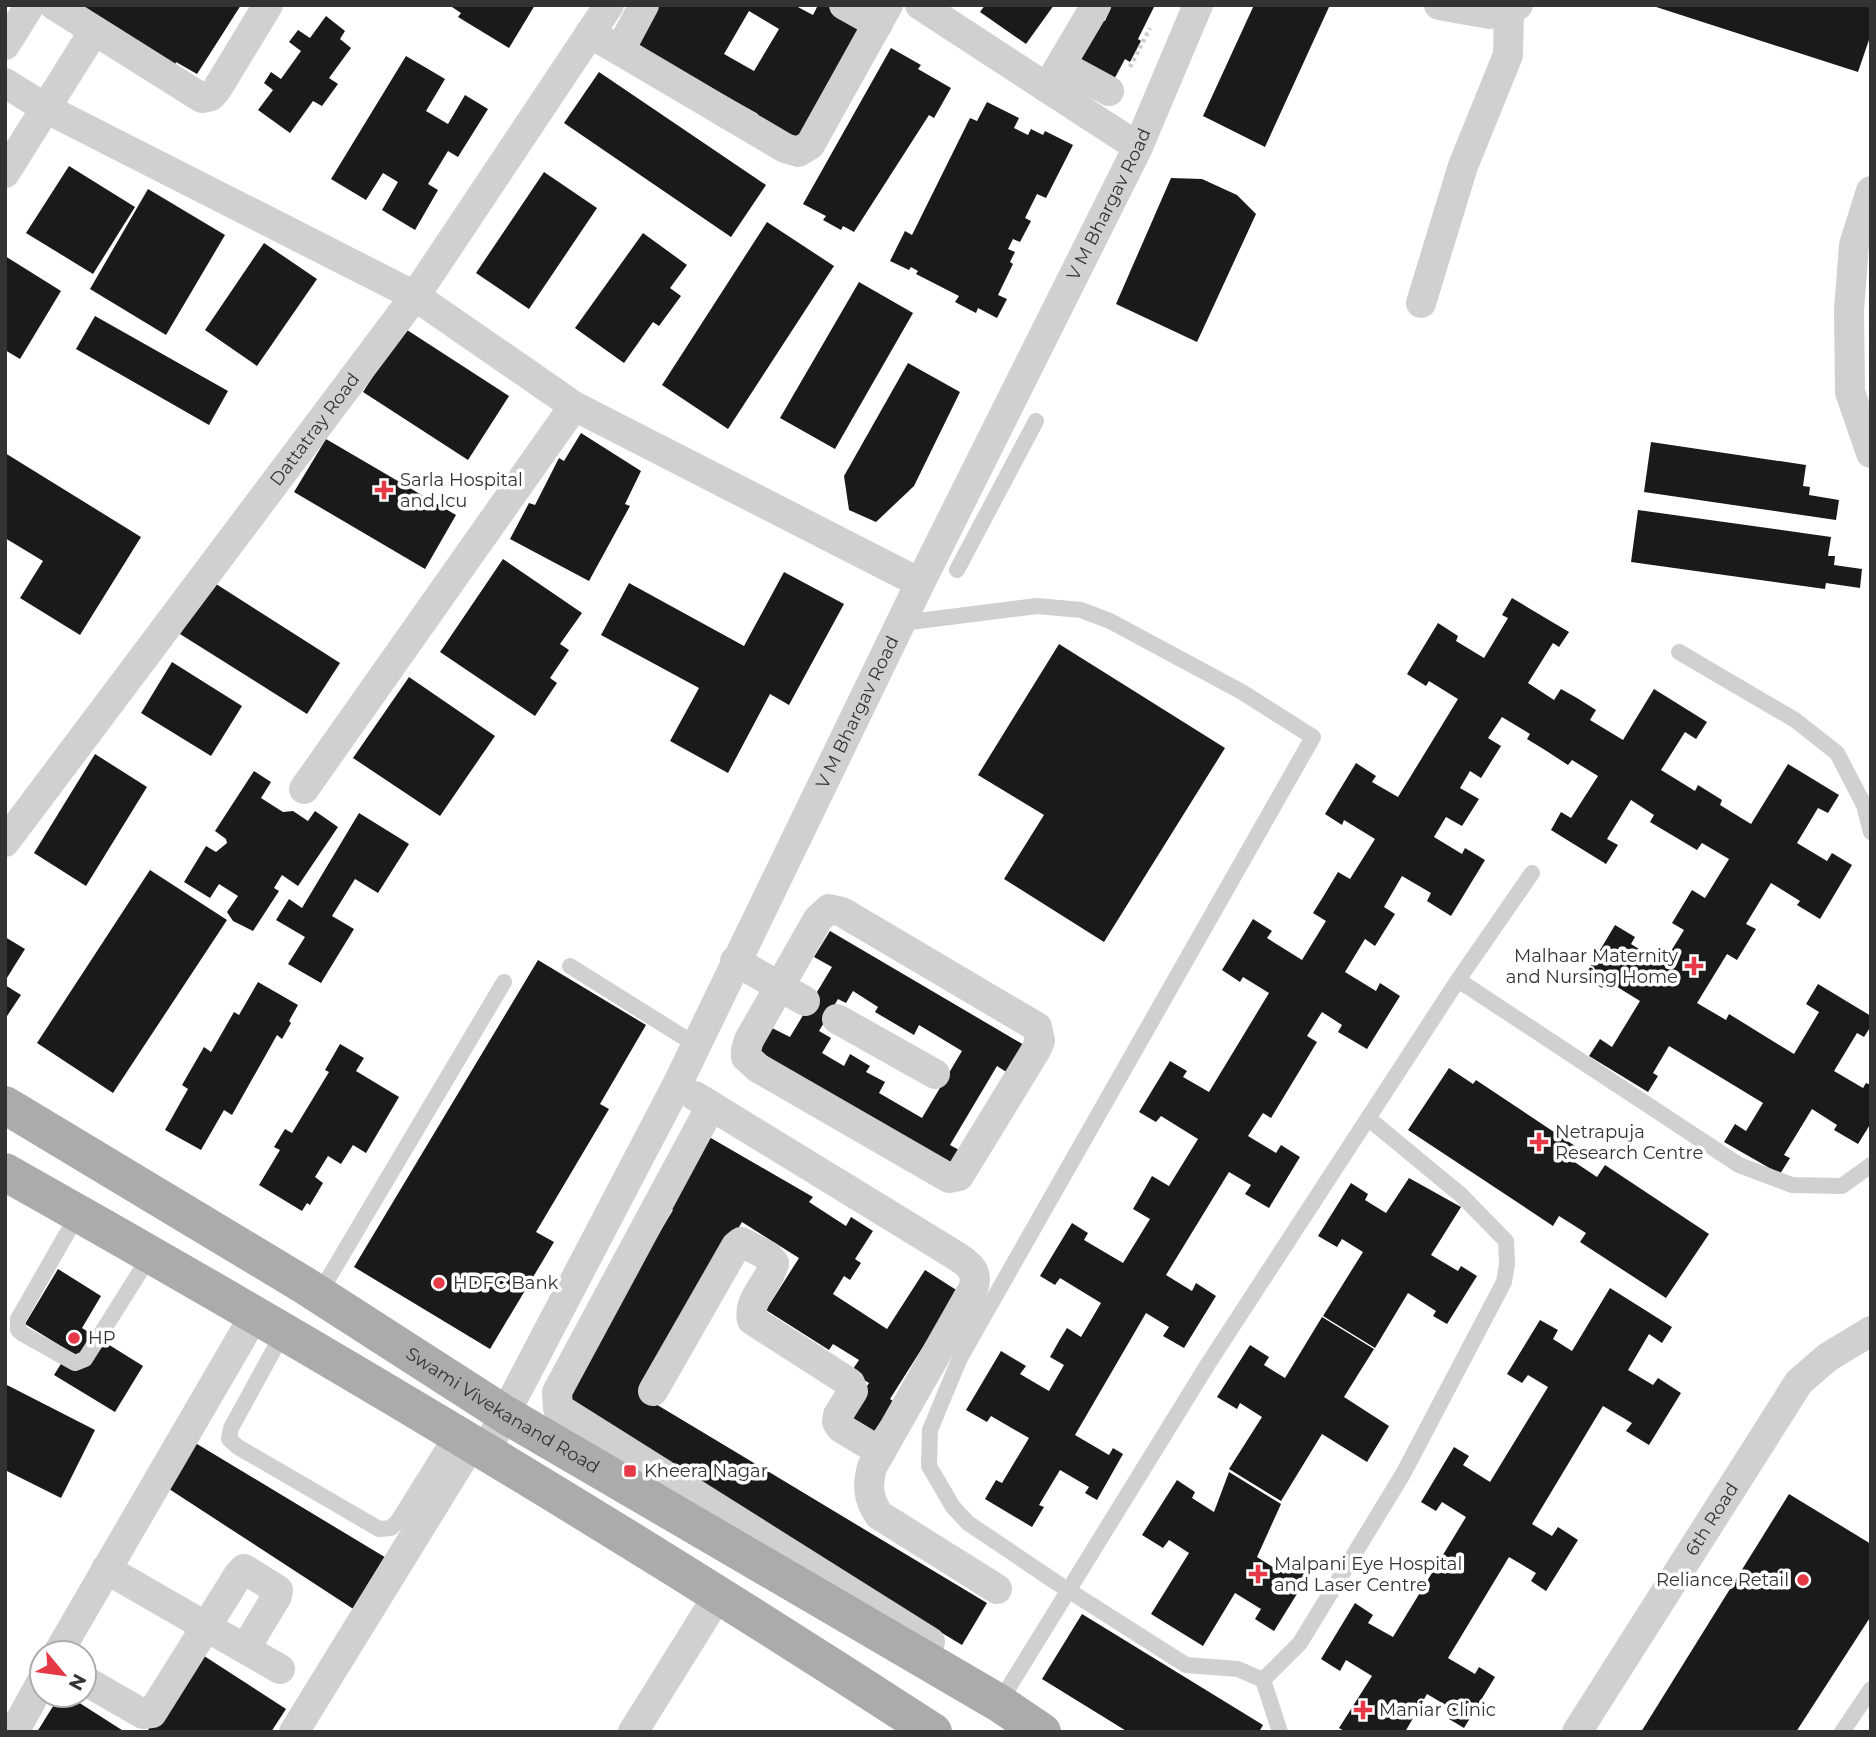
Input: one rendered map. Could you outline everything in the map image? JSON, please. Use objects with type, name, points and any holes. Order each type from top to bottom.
[{"type":"main road","name":"Swami Vivekanand Road","points":[[5,1105],[319,1294],[506,1415],[556,1426],[1042,1732]]},
{"type":"main road","points":[[10,1182],[78,1214],[470,1441],[719,1594],[933,1732]]},
{"type":"street","points":[[5,44],[30,5]]},
{"type":"street","points":[[54,5],[202,98],[211,96],[217,89],[268,5]]},
{"type":"street","name":"Dattatray Road","points":[[5,842],[415,296],[609,5]]},
{"type":"street","points":[[620,50],[644,5]]},
{"type":"street","points":[[590,33],[785,148],[798,152],[810,145],[883,15],[844,5]]},
{"type":"street","points":[[920,5],[1054,76],[1138,147]]},
{"type":"street","points":[[1054,76],[1096,5]]},
{"type":"street","name":"V M Bhargav Road","points":[[294,1732],[470,1441],[506,1415],[677,1085],[920,583],[975,505],[1138,147],[1198,5]]},
{"type":"street","points":[[1421,303],[1463,166],[1508,55],[1514,7],[1490,14],[1439,5]]},
{"type":"street","points":[[5,173],[94,31]]},
{"type":"street","points":[[1054,76],[1109,91]]},
{"type":"street","points":[[5,83],[47,109],[415,296],[574,406],[920,583]]},
{"type":"street","points":[[1871,191],[1854,245],[1849,310],[1850,392],[1871,453]]},
{"type":"street","points":[[304,789],[574,406]]},
{"type":"street","points":[[829,909],[835,910],[1029,1021],[1037,1027],[1040,1041],[959,1177],[949,1178],[751,1063],[746,1057],[749,1040],[779,986],[818,919],[829,909]]},
{"type":"street","points":[[735,961],[805,1001]]},
{"type":"street","points":[[837,1019],[935,1074]]},
{"type":"street","points":[[677,1085],[945,1249],[967,1263],[975,1272],[974,1290],[881,1452],[869,1479],[872,1504],[879,1515],[997,1589]]},
{"type":"street","points":[[528,1476],[556,1426],[557,1392],[710,1106]]},
{"type":"street","points":[[653,1391],[736,1246],[741,1242],[768,1256],[774,1263],[752,1304],[752,1320],[850,1383],[853,1391],[838,1415],[837,1422],[841,1429],[881,1452]]},
{"type":"street","points":[[66,1639],[106,1569],[269,1324]]},
{"type":"street","name":"6th Road","points":[[1577,1732],[1799,1382],[1828,1357],[1871,1331]]},
{"type":"street","points":[[556,1426],[949,1654]]},
{"type":"street","points":[[106,1569],[280,1669]]},
{"type":"street","points":[[98,1688],[143,1714],[152,1713],[244,1569],[278,1590],[245,1649]]},
{"type":"street","points":[[632,1732],[719,1594]]},
{"type":"street","points":[[14,1732],[28,1706]]},
{"type":"lane","points":[[957,570],[975,505],[1036,421]]},
{"type":"lane","points":[[902,623],[1037,606],[1081,610],[1110,621],[1242,692],[1313,737],[960,1358],[930,1430],[929,1466],[953,1507],[968,1524],[1186,1665],[1238,1669],[1263,1680],[1280,1732]]},
{"type":"lane","points":[[1679,652],[1795,720],[1837,753],[1864,805],[1871,832]]},
{"type":"lane","points":[[999,1703],[1208,1364],[1458,980],[1532,873]]},
{"type":"lane","points":[[570,967],[696,1045]]},
{"type":"lane","points":[[1458,980],[1739,1165],[1792,1185],[1842,1186],[1871,1165]]},
{"type":"lane","points":[[319,1294],[504,982]]},
{"type":"lane","points":[[1263,1680],[1300,1643],[1403,1474],[1504,1282],[1506,1241],[1461,1195],[1369,1119]]},
{"type":"lane","points":[[78,1214],[18,1319],[18,1330],[23,1334],[75,1363],[85,1359],[150,1256]]},
{"type":"lane","points":[[269,1324],[231,1428],[229,1439],[238,1447],[379,1529],[391,1528],[470,1441]]},
{"type":"lane","points":[[1842,1732],[1871,1689]]},
{"type":"path","points":[[1109,91],[1117,89],[1122,82],[1150,26]]},
{"type":"building","points":[[80,5],[241,5],[197,74],[176,62],[175,65]]},
{"type":"building","points":[[449,5],[535,5],[509,48],[458,17],[461,13]]},
{"type":"building","points":[[655,5],[794,5],[813,15],[818,5],[827,5],[863,25],[796,146],[753,122],[758,114],[636,46]],"holes":[[[749,11],[779,29],[754,71],[724,54]]]},
{"type":"building","points":[[985,5],[1054,5],[1026,44],[980,12]]},
{"type":"building","points":[[1112,5],[1155,5],[1130,62],[1125,59],[1111,85],[1077,67],[1095,15],[1105,21]]},
{"type":"building","points":[[1254,5],[1329,7],[1265,147],[1203,116]]},
{"type":"building","points":[[1650,5],[1871,5],[1871,34],[1858,72]]},
{"type":"building","points":[[326,16],[345,31],[340,39],[351,48],[329,78],[338,84],[322,106],[313,101],[290,133],[258,110],[273,90],[264,83],[271,72],[281,79],[301,51],[289,42],[298,30],[310,38]]},
{"type":"building","points":[[891,48],[921,65],[918,69],[951,88],[934,118],[929,115],[854,232],[843,226],[841,230],[823,220],[826,216],[803,204]]},
{"type":"building","points":[[406,56],[445,79],[426,111],[448,124],[465,95],[488,109],[458,157],[448,151],[428,184],[438,190],[415,230],[382,210],[398,182],[383,173],[366,200],[331,179]]},
{"type":"building","points":[[599,72],[766,185],[731,237],[564,123]]},
{"type":"building","points":[[987,102],[1019,118],[1014,128],[1028,135],[1031,129],[1043,135],[1045,131],[1073,145],[1046,198],[1037,194],[1025,218],[1031,221],[1020,242],[1013,239],[1008,249],[1015,252],[1010,262],[1013,264],[998,295],[1007,299],[997,318],[978,308],[976,313],[955,302],[959,296],[916,274],[918,271],[911,267],[909,270],[890,261],[905,231],[912,235],[970,118],[977,121]]},
{"type":"building","points":[[69,166],[135,207],[93,274],[26,233]]},
{"type":"building","points":[[544,172],[597,208],[529,309],[476,273]]},
{"type":"building","points":[[1171,178],[1202,179],[1237,195],[1256,214],[1197,342],[1116,304]]},
{"type":"building","points":[[148,189],[225,235],[166,335],[90,289]]},
{"type":"building","points":[[767,222],[834,266],[728,429],[662,385]]},
{"type":"building","points":[[643,233],[687,265],[670,288],[681,296],[659,326],[653,322],[624,363],[575,328]]},
{"type":"building","points":[[264,243],[317,279],[257,366],[205,330]]},
{"type":"building","points":[[5,256],[61,291],[20,359],[5,350]]},
{"type":"building","points":[[859,282],[913,313],[835,449],[780,418]]},
{"type":"building","points":[[95,316],[228,391],[209,425],[76,349]]},
{"type":"building","points":[[404,328],[509,396],[468,460],[363,392]]},
{"type":"building","points":[[908,363],[960,392],[914,486],[876,522],[849,510],[844,476]]},
{"type":"building","points":[[581,433],[641,471],[625,504],[630,506],[589,581],[510,539],[529,503],[535,505],[559,458],[564,461]]},
{"type":"building","points":[[326,439],[456,515],[425,569],[294,492]]},
{"type":"building","points":[[1651,442],[1806,465],[1803,486],[1810,487],[1809,495],[1839,500],[1836,520],[1644,492]]},
{"type":"building","points":[[5,453],[141,537],[80,635],[20,598],[43,561],[5,538]]},
{"type":"building","points":[[1638,510],[1831,537],[1828,556],[1835,556],[1834,565],[1862,569],[1860,588],[1826,583],[1825,589],[1631,562]]},
{"type":"building","points":[[503,559],[582,613],[560,644],[569,650],[550,678],[557,683],[535,716],[440,652]]},
{"type":"building","points":[[784,572],[844,604],[789,705],[770,694],[728,773],[670,741],[699,688],[601,635],[629,583],[744,646]]},
{"type":"building","points":[[213,582],[340,663],[307,714],[180,634]]},
{"type":"building","points":[[1512,598],[1569,632],[1559,647],[1553,643],[1528,683],[1554,700],[1561,689],[1577,698],[1596,710],[1590,720],[1623,740],[1654,689],[1707,722],[1696,739],[1685,732],[1661,770],[1695,791],[1698,785],[1722,800],[1720,805],[1751,824],[1788,764],[1839,795],[1828,813],[1818,808],[1797,843],[1827,861],[1832,853],[1852,865],[1820,919],[1797,905],[1800,901],[1771,883],[1746,924],[1756,929],[1737,960],[1727,954],[1697,1003],[1726,1020],[1729,1014],[1794,1054],[1819,1012],[1806,1004],[1818,984],[1871,1016],[1871,1026],[1864,1037],[1857,1033],[1834,1071],[1863,1088],[1866,1083],[1871,1085],[1871,1123],[1858,1144],[1834,1130],[1837,1125],[1812,1109],[1784,1155],[1790,1158],[1780,1174],[1724,1142],[1735,1124],[1746,1131],[1763,1103],[1669,1046],[1653,1073],[1658,1076],[1648,1092],[1589,1056],[1600,1039],[1612,1047],[1640,1001],[1606,980],[1602,988],[1584,977],[1615,925],[1635,937],[1631,944],[1663,964],[1684,930],[1672,923],[1692,890],[1705,898],[1729,859],[1702,843],[1697,850],[1650,822],[1654,815],[1631,800],[1607,839],[1618,845],[1606,864],[1551,830],[1561,812],[1571,818],[1598,776],[1572,760],[1568,765],[1527,739],[1530,734],[1502,717],[1488,738],[1501,746],[1481,778],[1470,771],[1460,788],[1479,799],[1462,826],[1446,817],[1434,837],[1462,854],[1465,848],[1485,860],[1451,916],[1427,901],[1431,893],[1402,876],[1384,907],[1395,914],[1375,946],[1365,939],[1345,972],[1376,991],[1380,983],[1400,996],[1367,1049],[1338,1032],[1342,1025],[1322,1012],[1307,1036],[1317,1042],[1271,1118],[1263,1113],[1248,1136],[1276,1153],[1281,1145],[1300,1157],[1269,1208],[1245,1194],[1251,1185],[1229,1172],[1166,1275],[1192,1291],[1196,1283],[1216,1296],[1184,1348],[1163,1336],[1169,1327],[1146,1313],[1075,1435],[1109,1455],[1113,1448],[1123,1454],[1097,1500],[1085,1493],[1089,1487],[1060,1470],[1039,1505],[1044,1507],[1032,1527],[985,1499],[996,1480],[1002,1483],[1029,1438],[991,1416],[987,1422],[966,1410],[1001,1351],[1026,1366],[1020,1374],[1049,1391],[1064,1365],[1050,1357],[1059,1341],[1067,1328],[1081,1337],[1101,1303],[1060,1278],[1055,1285],[1040,1276],[1072,1223],[1088,1233],[1084,1240],[1123,1263],[1150,1219],[1133,1209],[1152,1176],[1169,1186],[1198,1139],[1161,1116],[1156,1122],[1139,1112],[1170,1061],[1187,1071],[1183,1077],[1209,1092],[1269,993],[1243,977],[1240,982],[1222,970],[1253,919],[1272,931],[1267,938],[1302,960],[1326,921],[1313,913],[1338,872],[1350,879],[1375,839],[1344,820],[1342,825],[1325,814],[1356,763],[1376,776],[1372,782],[1398,797],[1458,699],[1429,681],[1426,686],[1407,674],[1438,623],[1458,636],[1456,641],[1484,658],[1508,618],[1502,615]]},
{"type":"building","points":[[1059,644],[1225,748],[1104,942],[1004,879],[1044,815],[978,775]]},
{"type":"building","points":[[172,662],[242,706],[211,756],[141,713]]},
{"type":"building","points":[[409,677],[495,736],[440,816],[353,758]]},
{"type":"building","points":[[95,754],[147,787],[86,886],[34,853]]},
{"type":"building","points":[[254,771],[271,782],[261,798],[283,812],[293,811],[308,821],[315,811],[338,827],[298,886],[282,875],[274,888],[279,891],[253,931],[233,921],[227,912],[238,896],[219,884],[210,898],[184,882],[206,846],[216,852],[227,843],[226,839],[215,831]]},
{"type":"building","points":[[359,813],[409,844],[378,893],[355,879],[332,916],[354,929],[321,983],[288,964],[305,937],[276,920],[289,899],[302,908]]},
{"type":"building","points":[[150,870],[227,920],[113,1093],[37,1043]]},
{"type":"building","points":[[830,931],[1024,1045],[1008,1073],[997,1066],[950,1145],[961,1151],[951,1168],[757,1054],[772,1028],[790,1037],[832,967],[814,957]],"holes":[[[853,991],[878,1007],[875,1012],[914,1035],[919,1025],[962,1051],[922,1118],[879,1093],[885,1082],[866,1072],[870,1066],[850,1054],[844,1066],[822,1053],[831,1038],[819,1031],[838,999],[846,1003]]]},
{"type":"building","points":[[5,937],[25,949],[5,981]]},
{"type":"building","points":[[538,960],[646,1025],[600,1104],[609,1109],[536,1232],[554,1242],[490,1349],[354,1267]]},
{"type":"building","points":[[258,982],[298,1005],[282,1039],[277,1035],[232,1115],[224,1110],[201,1150],[165,1130],[188,1089],[182,1085],[204,1047],[211,1052],[234,1012],[239,1015]]},
{"type":"building","points":[[5,985],[21,995],[5,1019]]},
{"type":"building","points":[[340,1044],[364,1058],[356,1071],[399,1097],[366,1153],[353,1145],[341,1164],[328,1156],[315,1177],[323,1183],[310,1205],[307,1203],[302,1211],[259,1185],[280,1150],[274,1147],[285,1129],[292,1133],[329,1072],[325,1070]]},
{"type":"building","points":[[1449,1068],[1473,1084],[1476,1080],[1578,1148],[1570,1159],[1597,1177],[1605,1165],[1709,1234],[1666,1298],[1580,1242],[1586,1233],[1559,1216],[1553,1226],[1408,1130]]},
{"type":"building","points":[[704,1134],[813,1197],[809,1202],[846,1226],[851,1217],[873,1231],[855,1259],[861,1263],[850,1280],[844,1276],[833,1294],[887,1329],[925,1270],[961,1293],[938,1323],[890,1399],[899,1405],[887,1425],[881,1421],[873,1433],[847,1417],[869,1383],[851,1372],[859,1360],[833,1344],[829,1350],[766,1310],[799,1258],[742,1222],[639,1394],[987,1603],[962,1645],[558,1402],[673,1210],[662,1204]]},
{"type":"building","points":[[1409,1178],[1461,1207],[1431,1255],[1458,1271],[1461,1266],[1477,1276],[1447,1324],[1433,1316],[1436,1311],[1408,1293],[1375,1348],[1323,1316],[1363,1252],[1342,1239],[1337,1247],[1318,1236],[1351,1183],[1368,1194],[1365,1200],[1386,1213]]},
{"type":"building","points":[[58,1269],[101,1296],[82,1328],[143,1366],[115,1412],[54,1375],[69,1351],[25,1324]]},
{"type":"building","points":[[1610,1288],[1672,1327],[1662,1343],[1649,1334],[1628,1370],[1653,1385],[1658,1378],[1681,1393],[1649,1445],[1626,1431],[1632,1423],[1603,1406],[1532,1524],[1552,1536],[1558,1527],[1578,1540],[1546,1591],[1531,1581],[1536,1573],[1509,1557],[1448,1658],[1475,1674],[1479,1667],[1495,1677],[1464,1728],[1449,1719],[1454,1710],[1427,1694],[1405,1732],[1346,1732],[1339,1728],[1372,1676],[1346,1660],[1340,1671],[1321,1659],[1355,1603],[1373,1615],[1368,1623],[1393,1637],[1466,1517],[1442,1502],[1436,1511],[1421,1502],[1454,1447],[1469,1456],[1463,1465],[1490,1482],[1548,1387],[1528,1375],[1522,1383],[1507,1374],[1540,1320],[1558,1330],[1553,1339],[1572,1351]]},
{"type":"building","points":[[1322,1317],[1374,1349],[1344,1397],[1389,1426],[1367,1462],[1322,1434],[1281,1501],[1229,1469],[1262,1417],[1240,1403],[1237,1409],[1217,1397],[1250,1345],[1269,1357],[1264,1365],[1285,1378]]},
{"type":"building","points":[[5,1384],[95,1430],[61,1498],[5,1470]]},
{"type":"building","points":[[192,1441],[393,1562],[361,1614],[163,1485]]},
{"type":"building","points":[[1229,1472],[1281,1504],[1257,1557],[1284,1574],[1290,1565],[1308,1576],[1274,1631],[1255,1619],[1261,1609],[1235,1593],[1203,1646],[1151,1614],[1189,1553],[1169,1540],[1163,1548],[1142,1535],[1177,1480],[1195,1492],[1192,1498],[1214,1512]]},
{"type":"building","name":"Reliance Retail","points":[[1789,1494],[1871,1544],[1871,1616],[1796,1732],[1641,1732]]},
{"type":"building","points":[[1082,1614],[1263,1725],[1259,1732],[1128,1732],[1042,1679]]},
{"type":"building","points":[[198,1652],[286,1709],[271,1732],[148,1730]]},
{"type":"building","points":[[51,1709],[89,1709],[125,1732],[37,1732]]},
{"type":"place","name":"Sarla Hospital and Icu","points":[[384,490]]},
{"type":"place","name":"Malhaar Maternity and Nursing Home","points":[[1694,966]]},
{"type":"place","name":"Netrapuja Research Centre","points":[[1539,1142]]},
{"type":"place","name":"HDFC Bank","points":[[439,1283]]},
{"type":"place","name":"HP","points":[[74,1338]]},
{"type":"place","name":"Kheera Nagar","points":[[630,1471]]},
{"type":"place","name":"Malpani Eye Hospital and Laser Centre","points":[[1258,1574]]},
{"type":"place","name":"Reliance Retail","points":[[1803,1580]]},
{"type":"place","name":"Maniar Clinic","points":[[1363,1710]]}]
